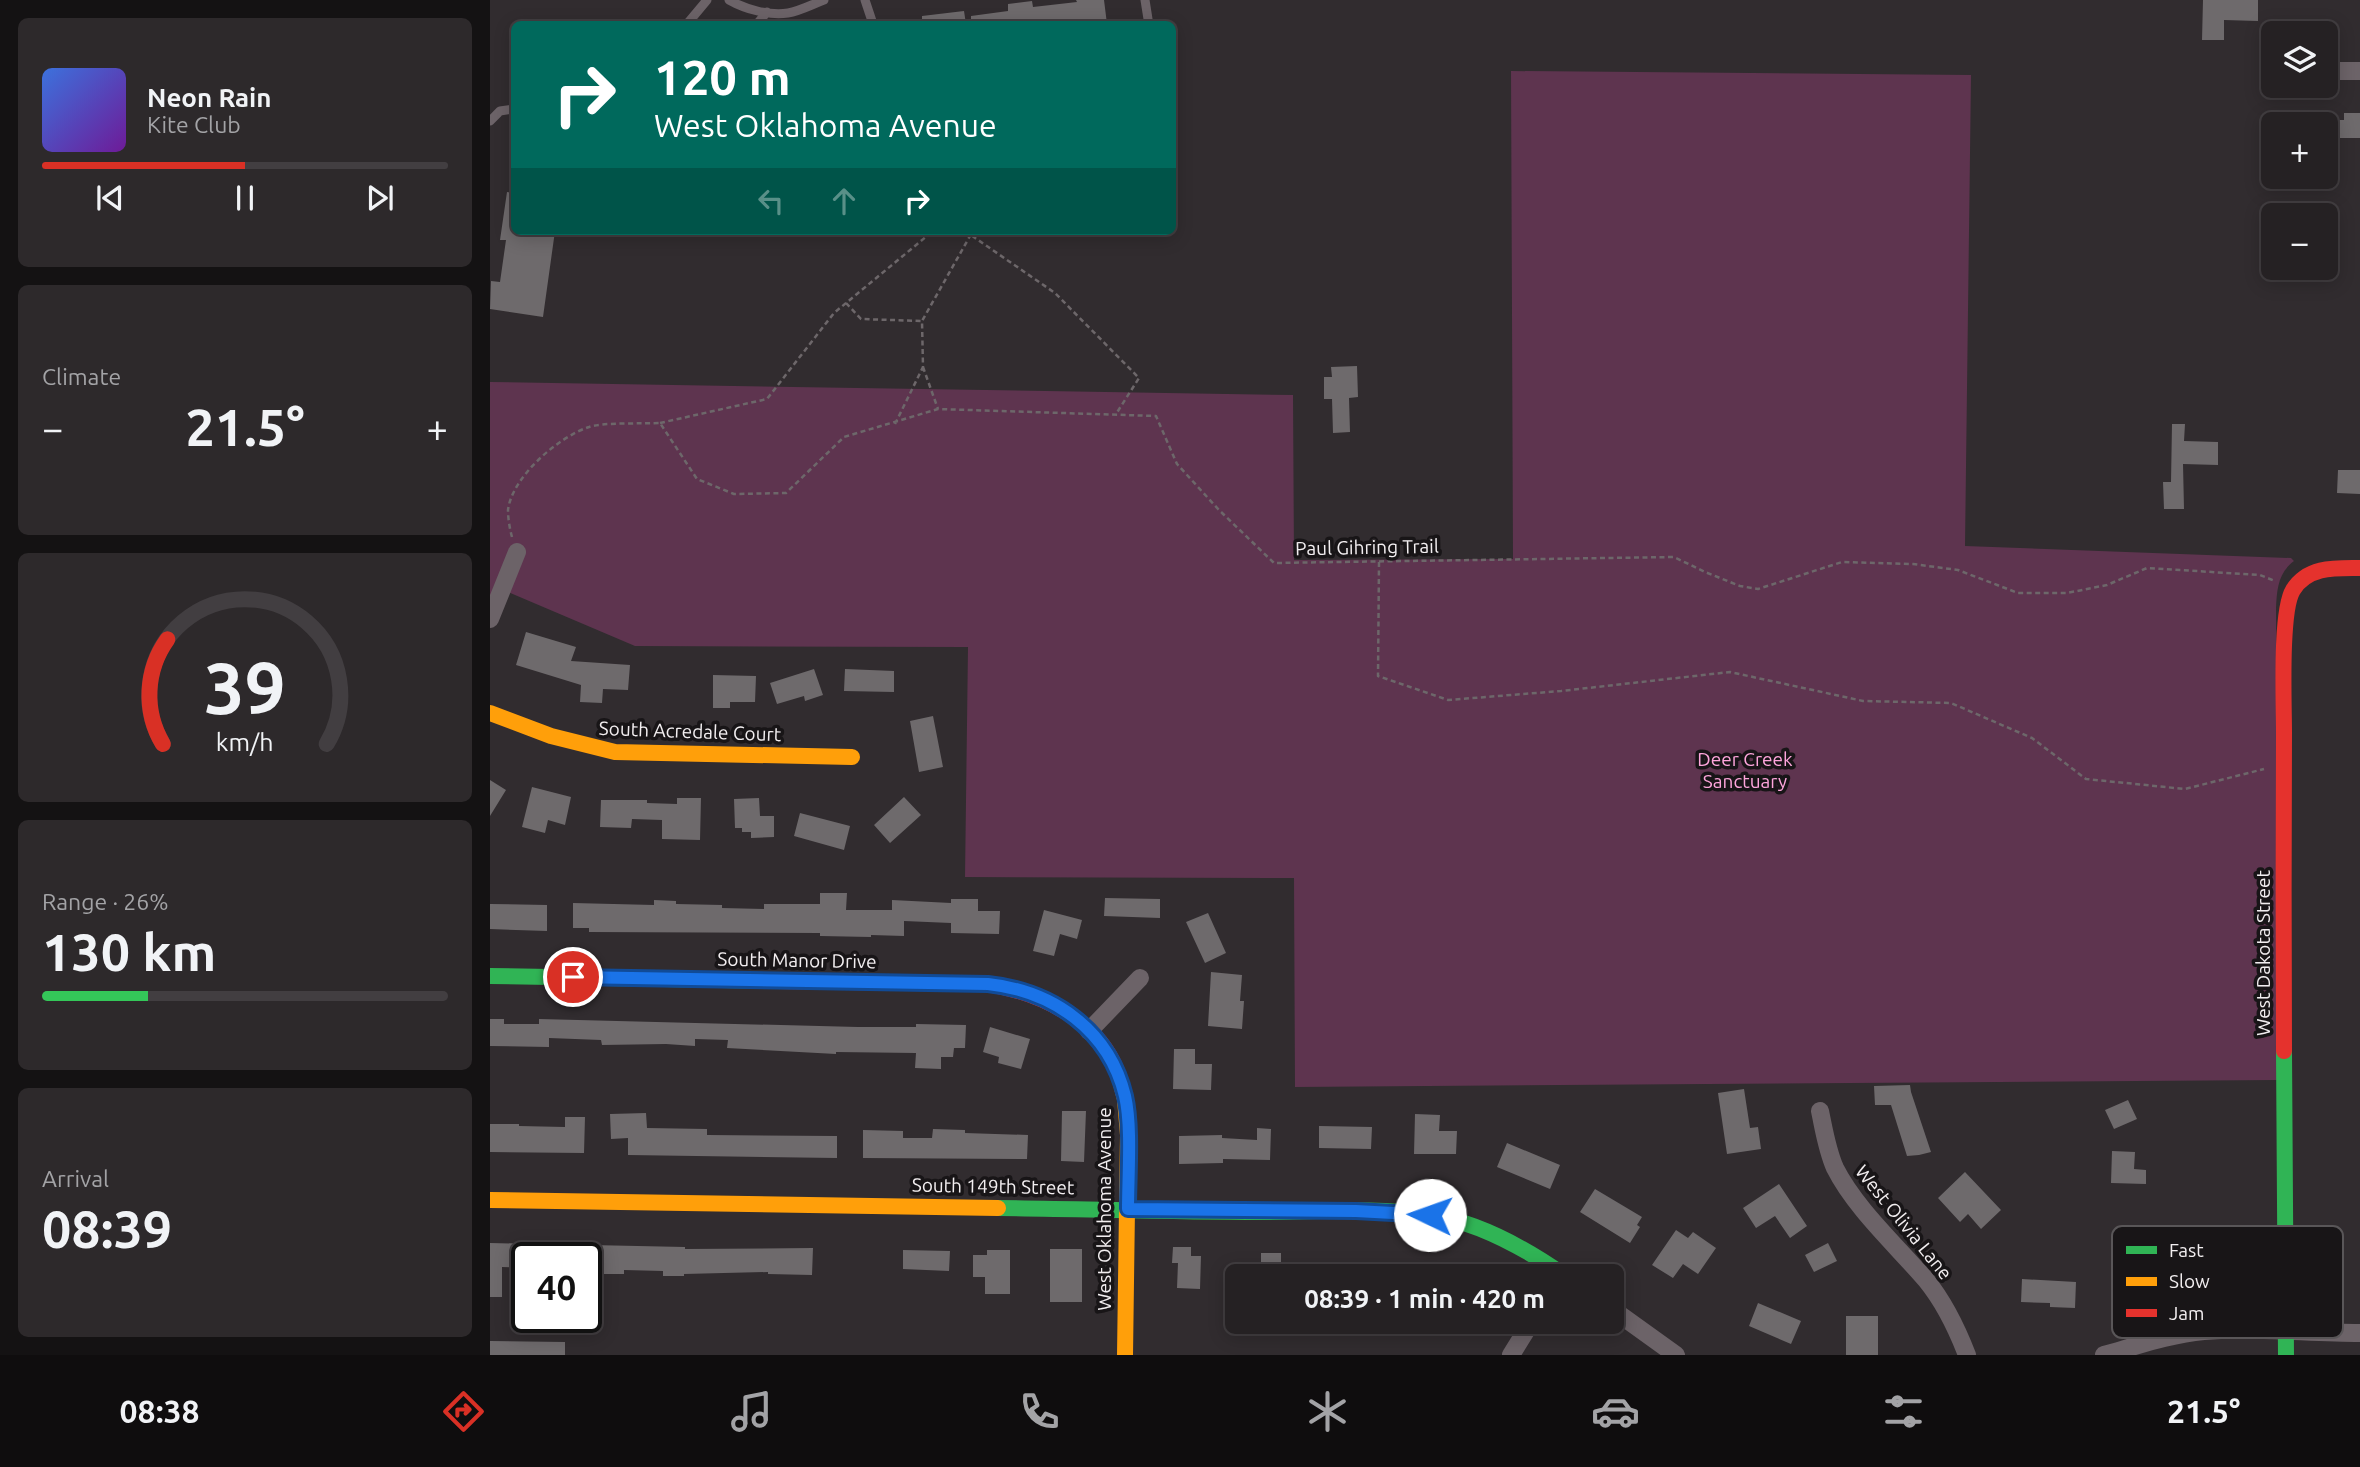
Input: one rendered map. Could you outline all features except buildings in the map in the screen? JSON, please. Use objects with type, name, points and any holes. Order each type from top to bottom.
[{"type":"street","points":[[2338,71],[2360,71]]},
{"type":"street","points":[[490,619],[517,552]]},
{"type":"street","points":[[2294,589],[2302,579],[2324,568],[2360,568]]},
{"type":"street","name":"West Dakota Street","points":[[2286,1226],[2284,764],[2286,615],[2294,589]]},
{"type":"street","name":"South Acredale Court","points":[[490,713],[586,748],[615,752],[852,757]]},
{"type":"street","name":"South Manor Drive","points":[[490,976],[988,984],[1027,991],[1055,1004],[1074,1015],[1089,1031]]},
{"type":"street","points":[[1089,1031],[1140,978]]},
{"type":"street","name":"West Oklahoma Avenue","points":[[1089,1031],[1109,1059],[1125,1095],[1127,1112],[1125,1355]]},
{"type":"street","name":"West Olivia Lane","points":[[1820,1111],[1826,1144],[1846,1186],[1927,1282],[1944,1306],[1967,1355]]},
{"type":"street","name":"South 149th Street","points":[[490,1200],[1356,1211],[1430,1215],[1490,1232],[1548,1264]]},
{"type":"street","points":[[1624,1318],[1676,1355]]},
{"type":"street","points":[[1511,1355],[1524,1334]]},
{"type":"street","points":[[2104,1355],[2169,1338]]},
{"type":"lane","points":[[690,21],[707,0]]},
{"type":"lane","points":[[729,0],[753,10],[788,13],[824,0]]},
{"type":"lane","points":[[865,0],[872,21]]},
{"type":"lane","points":[[1145,0],[1148,19]]},
{"type":"lane","points":[[760,21],[767,12]]},
{"type":"lane","points":[[490,121],[500,111],[511,109]]},
{"type":"path","points":[[517,552],[510,531],[508,511],[513,493],[526,472],[555,445],[590,426],[660,423],[767,399],[834,313],[928,235]]},
{"type":"path","points":[[938,410],[923,367],[922,321],[970,235],[1055,293],[1139,378],[1116,414]]},
{"type":"path","points":[[846,303],[861,319],[922,321]]},
{"type":"path","points":[[895,424],[923,367]]},
{"type":"path","name":"Paul Gihring Trail","points":[[660,423],[697,480],[734,494],[786,493],[844,437],[938,410],[1156,416],[1177,464],[1219,510],[1274,563],[1674,557],[1740,586],[1758,589],[1842,562],[1913,564],[1958,570],[2018,593],[2067,593],[2107,585],[2147,568],[2260,575],[2294,589]]},
{"type":"path","points":[[1379,561],[1378,677],[1448,700],[1561,691],[1730,672],[1863,701],[1951,703],[2032,738],[2086,779],[2185,789],[2284,764]]},
{"type":"green space","name":"Deer Creek Sanctuary","points":[[1511,71],[1971,75],[1965,546],[2291,558],[2294,561],[2282,576],[2276,608],[2278,1080],[1295,1087],[1294,878],[965,877],[968,647],[635,646],[496,587],[490,601],[490,382],[1293,395],[1294,560],[1513,559]]},
{"type":"traffic: fast","points":[[490,976],[778,981]]},
{"type":"traffic: fast","points":[[2284,1051],[2285,1226]]},
{"type":"traffic: fast","points":[[998,1208],[1227,1212],[1366,1211],[1430,1215],[1484,1230],[1546,1264]]},
{"type":"traffic: fast","points":[[2286,1338],[2286,1355]]},
{"type":"traffic: slow","points":[[490,713],[551,736],[615,752],[852,757]]},
{"type":"traffic: slow","points":[[1120,1080],[1125,1099],[1128,1135],[1125,1355]]},
{"type":"traffic: slow","points":[[490,1200],[998,1208]]},
{"type":"traffic: jam","points":[[2284,1051],[2283,680],[2286,617],[2293,590],[2306,576],[2323,570],[2360,568]]},
{"type":"traffic: jam","points":[[778,981],[988,984],[1009,988],[1049,1003],[1085,1027],[1100,1042],[1112,1060],[1120,1080]]},
{"type":"route","points":[[573,977],[1010,986],[1027,991],[1074,1015],[1099,1042],[1109,1059],[1125,1095],[1128,1209],[1356,1211],[1430,1215]]}]
